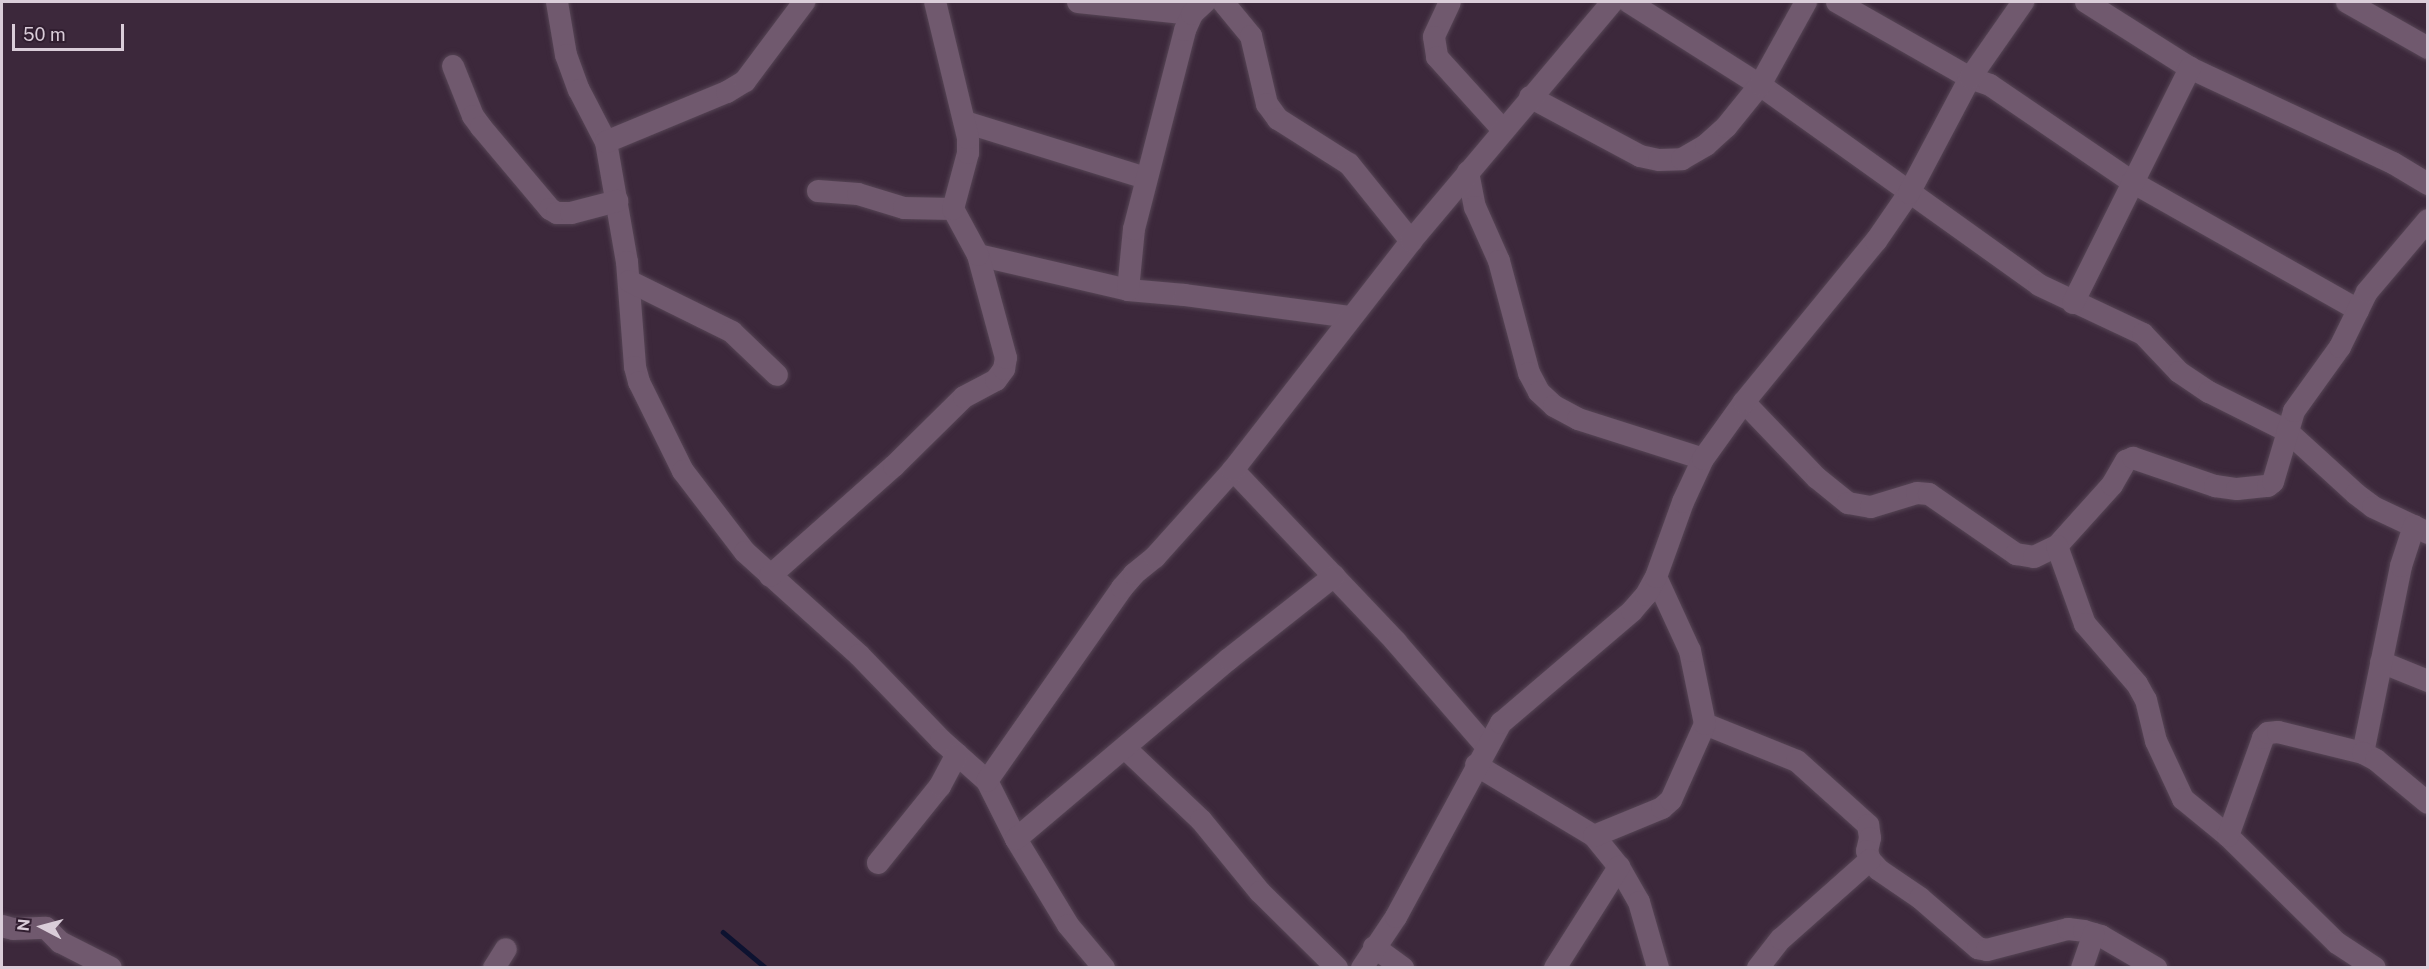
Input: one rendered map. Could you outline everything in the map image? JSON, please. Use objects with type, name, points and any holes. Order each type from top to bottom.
[{"type":"street","points":[[557,2],[566,56],[579,90],[606,142],[629,281],[635,367],[665,437],[683,471],[725,530],[770,576],[859,655],[957,754],[987,781],[1016,839],[1068,925],[1104,968]]},
{"type":"street","points":[[606,142],[728,92],[745,81],[804,2]]},
{"type":"street","points":[[770,576],[894,466],[964,397],[996,380],[1004,369],[1006,358],[978,255],[953,209],[968,153],[965,122],[935,2]]},
{"type":"street","points":[[1078,2],[1199,8],[1146,178],[1134,229],[1128,290]]},
{"type":"street","points":[[1223,2],[1251,36],[1267,104],[1278,119],[1349,164],[1412,241]]},
{"type":"street","points":[[1450,2],[1434,37],[1437,57],[1503,130]]},
{"type":"street","points":[[987,781],[1122,588],[1134,574],[1155,557],[1233,470],[1350,317],[1530,97],[1612,2]]},
{"type":"street","points":[[1629,2],[1760,85],[2039,285],[2143,334],[2179,372],[2288,431],[2373,507],[2421,530],[2401,566],[2363,753]]},
{"type":"street","points":[[1530,97],[1631,152],[1659,160],[1682,159],[1706,145],[1726,127],[1760,85],[1806,2]]},
{"type":"street","points":[[1837,2],[1970,78],[1990,85],[2132,182],[2358,310]]},
{"type":"street","points":[[1362,968],[1396,917],[1481,756],[1501,723],[1522,702],[1632,611],[1646,595],[1656,577],[1683,502],[1703,459],[1744,402],[1876,242],[1910,193],[1970,78],[2023,2]]},
{"type":"street","points":[[2085,2],[2190,68],[2228,88],[2316,126],[2393,163],[2427,184]]},
{"type":"street","points":[[2348,2],[2427,48]]},
{"type":"street","points":[[453,66],[473,116],[550,208],[557,213],[570,213],[617,201]]},
{"type":"street","points":[[2073,303],[2190,68]]},
{"type":"street","points":[[965,122],[1146,178]]},
{"type":"street","points":[[1468,172],[1481,224],[1499,261],[1529,373],[1539,392],[1554,406],[1578,419],[1703,459]]},
{"type":"street","points":[[818,191],[858,194],[904,208],[953,209]]},
{"type":"street","points":[[1744,402],[1817,478],[1848,503],[1871,507],[1917,493],[1929,494],[2016,554],[2034,557],[2057,546],[2112,485],[2126,461],[2133,458],[2215,486],[2236,489],[2268,486],[2273,482],[2294,411],[2326,369],[2380,275],[2427,220]]},
{"type":"street","points":[[978,255],[1128,290],[1185,295],[1350,317]]},
{"type":"street","points":[[629,281],[732,333],[777,375]]},
{"type":"street","points":[[1233,470],[1334,576],[1481,756],[1594,836],[1619,867],[1646,919],[1658,968]]},
{"type":"street","points":[[2057,546],[2085,624],[2137,684],[2146,700],[2156,741],[2184,799],[2228,836],[2337,943],[2375,968]]},
{"type":"street","points":[[1016,839],[1229,659],[1334,576]]},
{"type":"street","points":[[1594,836],[1662,808],[1671,800],[1705,724],[1690,651],[1656,577]]},
{"type":"street","points":[[2381,662],[2427,681]]},
{"type":"street","points":[[1705,724],[1797,761],[1868,825],[1870,838],[1867,850],[1870,860],[1978,948],[1987,950],[2068,929],[2094,934],[2156,968]]},
{"type":"street","points":[[2228,836],[2263,738],[2268,733],[2278,732],[2363,753],[2376,760],[2427,803]]},
{"type":"street","points":[[1125,748],[1201,820],[1260,892],[1337,968]]},
{"type":"street","points":[[878,863],[940,786],[957,754]]},
{"type":"street","points":[[1758,968],[1781,939],[1870,860]]},
{"type":"street","points":[[1555,968],[1619,867]]},
{"type":"street","points":[[2,926],[13,929],[46,928],[60,942],[111,968]]},
{"type":"street","points":[[2082,968],[2094,934]]},
{"type":"street","points":[[1374,947],[1403,968]]},
{"type":"waterway","points":[[723,932],[766,968]]}]
